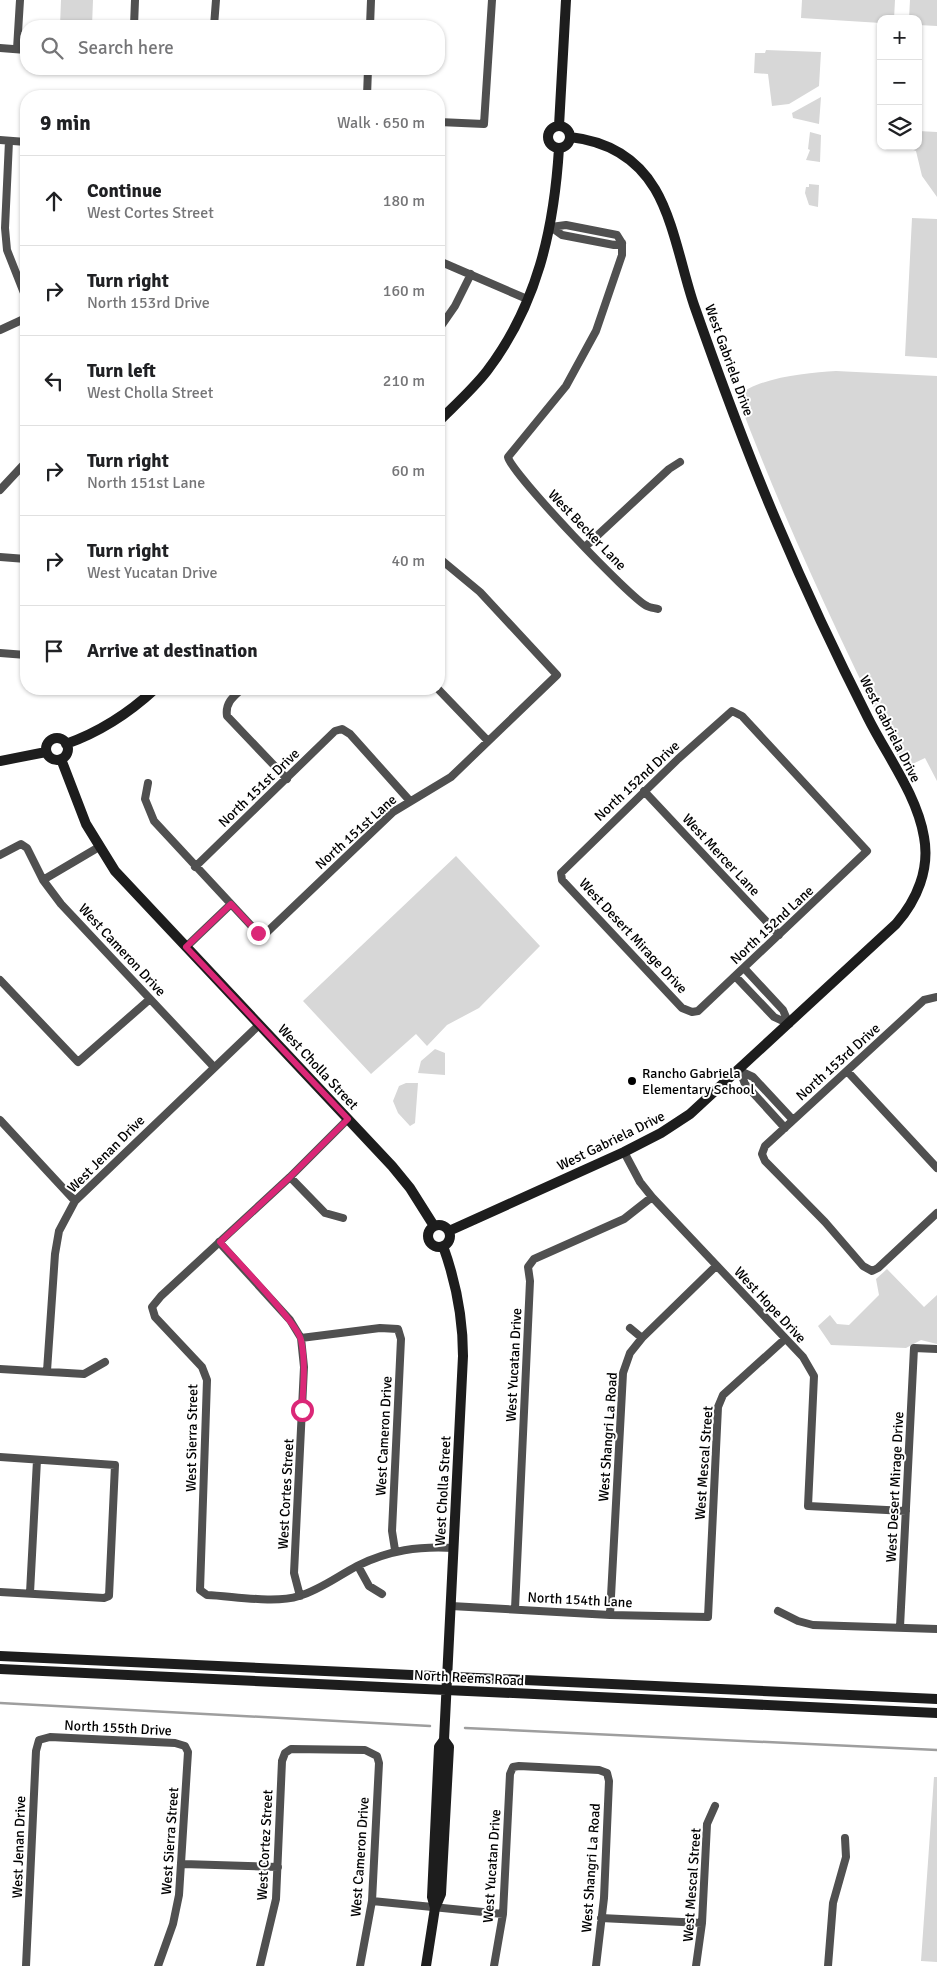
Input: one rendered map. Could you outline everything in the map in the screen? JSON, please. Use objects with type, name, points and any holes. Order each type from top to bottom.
[{"type":"street","points":[[17,49],[20,0]]},
{"type":"street","points":[[134,20],[135,0]]},
{"type":"street","points":[[214,20],[216,0]]},
{"type":"street","points":[[370,20],[371,0]]},
{"type":"street","points":[[445,122],[484,124],[492,0]]},
{"type":"street","points":[[559,126],[566,0]]},
{"type":"street","points":[[0,48],[20,49]]},
{"type":"street","points":[[367,90],[368,75]]},
{"type":"street","points":[[559,126],[566,129],[570,137],[568,145],[558,148],[552,146],[548,139],[550,132],[559,126]]},
{"type":"street","name":"West Gabriela Drive","points":[[449,1231],[624,1152],[661,1133],[690,1114],[740,1071],[896,924],[909,906],[919,887],[926,848],[922,826],[912,802],[847,675],[778,526],[728,401],[694,304],[665,212],[656,191],[637,166],[624,155],[594,141],[570,137]]},
{"type":"street","points":[[0,140],[20,142]]},
{"type":"street","points":[[9,141],[4,228],[7,250],[20,283]]},
{"type":"street","points":[[445,415],[486,372],[505,343],[527,299],[551,227],[558,148]]},
{"type":"street","name":"West Becker Lane","points":[[551,227],[562,235],[614,245],[622,242],[622,255],[596,331],[566,386],[508,457],[509,464],[585,548],[646,606],[658,609]]},
{"type":"street","points":[[445,263],[527,299]]},
{"type":"street","points":[[445,320],[455,306],[471,274]]},
{"type":"street","points":[[0,330],[20,321]]},
{"type":"street","points":[[585,548],[669,469],[680,462]]},
{"type":"street","points":[[0,490],[20,468]]},
{"type":"street","points":[[0,557],[20,559]]},
{"type":"street","name":"North 151st Lane","points":[[231,904],[258,933],[265,934],[393,812],[451,777],[558,675],[480,592],[445,563]]},
{"type":"street","points":[[0,653],[20,655]]},
{"type":"street","points":[[66,744],[109,725],[138,705],[149,695]]},
{"type":"street","points":[[235,695],[226,708],[227,716],[287,779]]},
{"type":"street","points":[[444,695],[488,742]]},
{"type":"street","name":"North 152nd Drive","points":[[561,873],[644,791],[732,711],[742,716],[867,852]]},
{"type":"street","name":"North 151st Drive","points":[[195,867],[335,731],[342,729],[350,734],[410,801]]},
{"type":"street","points":[[58,738],[66,744],[68,750],[61,759],[54,759],[46,752],[46,745],[51,739],[58,738]]},
{"type":"street","points":[[0,760],[46,752]]},
{"type":"street","name":"West Cholla Street","points":[[61,759],[86,824],[115,871],[400,1175],[434,1226]]},
{"type":"street","points":[[148,783],[145,799],[154,821],[231,904],[186,947]]},
{"type":"street","name":"West Mercer Lane","points":[[644,791],[779,936]]},
{"type":"street","name":"West Cameron Drive","points":[[0,855],[21,844],[27,848],[43,880],[61,904],[213,1066]]},
{"type":"street","points":[[43,880],[99,847]]},
{"type":"street","name":"North 152nd Lane","points":[[692,1012],[698,1011],[867,852]]},
{"type":"street","name":"West Desert Mirage Drive","points":[[561,873],[562,880],[682,1008],[692,1012]]},
{"type":"street","points":[[744,968],[783,1010],[788,1024]]},
{"type":"street","points":[[734,976],[774,1017],[788,1024]]},
{"type":"street","points":[[0,980],[78,1062],[150,999]]},
{"type":"street","name":"North 153rd Drive","points":[[937,998],[924,1000],[786,1128],[764,1146],[762,1154],[765,1161],[825,1222],[863,1266],[872,1270],[878,1268],[937,1213]]},
{"type":"street","name":"West Jenan Drive","points":[[47,1371],[55,1254],[59,1231],[75,1201],[213,1066],[259,1025]]},
{"type":"street","points":[[740,1071],[753,1076],[793,1120]]},
{"type":"street","points":[[740,1071],[745,1084],[786,1128]]},
{"type":"street","points":[[847,1071],[937,1168]]},
{"type":"street","points":[[760,1100],[768,1093]]},
{"type":"street","points":[[220,1242],[290,1177],[348,1119]]},
{"type":"street","points":[[2,1126],[75,1201]]},
{"type":"street","name":"West Hope Drive","points":[[624,1152],[640,1182],[652,1197],[803,1357],[814,1376],[808,1506],[906,1510]]},
{"type":"street","points":[[290,1177],[325,1213],[343,1218]]},
{"type":"street","name":"West Yucatan Drive","points":[[515,1609],[530,1281],[528,1266],[534,1259],[633,1214],[652,1197]]},
{"type":"street","points":[[441,1225],[449,1231],[450,1238],[443,1246],[432,1245],[428,1239],[429,1231],[434,1226],[441,1225]]},
{"type":"street","name":"West Sierra Street","points":[[220,1242],[161,1296],[152,1307],[155,1317],[202,1368],[207,1380],[200,1590],[207,1595],[284,1600],[300,1596]]},
{"type":"street","name":"West Cortes Street","points":[[220,1242],[290,1320],[301,1338],[304,1367],[294,1573],[300,1596]]},
{"type":"street","name":"West Cholla Street","points":[[426,1966],[435,1908],[432,1897],[439,1747],[444,1740],[447,1691],[463,1338],[456,1286],[443,1246]]},
{"type":"street","name":"West Shangri La Road","points":[[610,1615],[623,1373],[630,1353],[642,1338],[716,1266]]},
{"type":"street","name":"West Cameron Drive","points":[[301,1338],[391,1327],[398,1329],[401,1340],[392,1531],[395,1550]]},
{"type":"street","points":[[630,1328],[642,1338]]},
{"type":"street","name":"West Mescal Street","points":[[708,1617],[718,1406],[723,1394],[785,1339]]},
{"type":"street","name":"West Desert Mirage Drive","points":[[900,1627],[914,1348],[937,1349]]},
{"type":"street","points":[[0,1368],[84,1374],[105,1362]]},
{"type":"street","points":[[0,1457],[115,1465],[109,1596],[104,1598],[0,1592]]},
{"type":"street","points":[[30,1593],[36,1460]]},
{"type":"street","points":[[300,1596],[316,1590],[358,1566],[395,1550],[424,1546],[454,1548]]},
{"type":"street","points":[[358,1566],[369,1586],[382,1594]]},
{"type":"street","name":"North 154th Lane","points":[[451,1606],[610,1615],[708,1617]]},
{"type":"street","points":[[778,1611],[798,1622],[813,1625],[937,1629]]},
{"type":"street","name":"North Reems Road","points":[[0,1656],[937,1699]]},
{"type":"street","name":"North Reems Road","points":[[0,1669],[937,1713]]},
{"type":"street","name":"West Jenan Drive","points":[[26,1966],[36,1751],[39,1740],[50,1737]]},
{"type":"street","name":"North 155th Drive","points":[[50,1737],[175,1743],[185,1746]]},
{"type":"street","name":"West Sierra Street","points":[[158,1966],[173,1924],[183,1864],[188,1752],[185,1746]]},
{"type":"street","name":"West Cortez Street","points":[[260,1966],[276,1898],[282,1761],[285,1753],[291,1750],[370,1752]]},
{"type":"street","name":"West Cameron Drive","points":[[360,1966],[372,1901],[379,1763],[377,1756],[370,1752]]},
{"type":"street","name":"West Yucatan Drive","points":[[494,1966],[503,1914],[510,1774],[513,1767],[599,1770],[607,1772]]},
{"type":"street","name":"West Shangri La Road","points":[[596,1966],[601,1918],[609,1781],[607,1772]]},
{"type":"street","name":"West Mescal Street","points":[[696,1966],[702,1923],[707,1824],[715,1806]]},
{"type":"street","points":[[828,1966],[833,1903],[846,1857],[845,1838]]},
{"type":"street","points":[[183,1864],[278,1867]]},
{"type":"street","points":[[372,1901],[503,1914]]},
{"type":"street","points":[[601,1918],[702,1923]]},
{"type":"shaded area","points":[[61,0],[93,0],[92,20],[60,20]]},
{"type":"shaded area","points":[[802,0],[895,0],[894,15],[877,15],[877,23],[801,18]]},
{"type":"shaded area","points":[[910,0],[937,0],[937,26],[922,25],[922,15],[909,15]]},
{"type":"shaded area","points":[[766,50],[821,52],[819,86],[789,104],[772,106],[768,74],[754,73],[755,53],[765,53]]},
{"type":"shaded area","points":[[821,97],[819,124],[793,118],[792,113]]},
{"type":"shaded area","points":[[922,131],[937,132],[937,197],[922,176],[916,151],[913,150],[922,150]]},
{"type":"shaded area","points":[[810,132],[821,135],[820,162],[806,160],[810,150],[808,149]]},
{"type":"shaded area","points":[[809,184],[819,185],[818,207],[809,205],[805,193],[806,187],[809,187]]},
{"type":"shaded area","points":[[912,218],[937,219],[937,358],[905,356]]},
{"type":"shaded area","points":[[836,371],[937,376],[937,781],[925,758],[904,768],[816,584],[775,491],[737,396],[758,384],[771,380]]},
{"type":"shaded area","points":[[456,856],[540,946],[479,1008],[447,1025],[427,1046],[416,1034],[371,1074],[303,1001]]},
{"type":"shaded area","points":[[435,1049],[445,1053],[445,1075],[418,1073],[421,1061]]},
{"type":"shaded area","points":[[406,1083],[418,1083],[415,1123],[410,1126],[398,1113],[393,1101],[399,1086]]},
{"type":"shaded area","points":[[887,1269],[924,1307],[937,1295],[937,1344],[921,1340],[906,1348],[831,1345],[818,1326],[830,1315],[837,1324],[849,1325],[879,1295],[876,1279]]},
{"type":"shaded area","points":[[934,1777],[937,1777],[937,1962],[921,1961]]},
{"type":"waterway","points":[[0,1703],[430,1726]]},
{"type":"waterway","points":[[465,1728],[937,1750]]},
{"type":"place","name":"Rancho Gabriela Elementary School","points":[[632,1081]]},
{"type":"route","points":[[258,933],[231,904],[186,947],[348,1119],[290,1177],[220,1242],[290,1320],[301,1338],[304,1367],[302,1410]]}]
